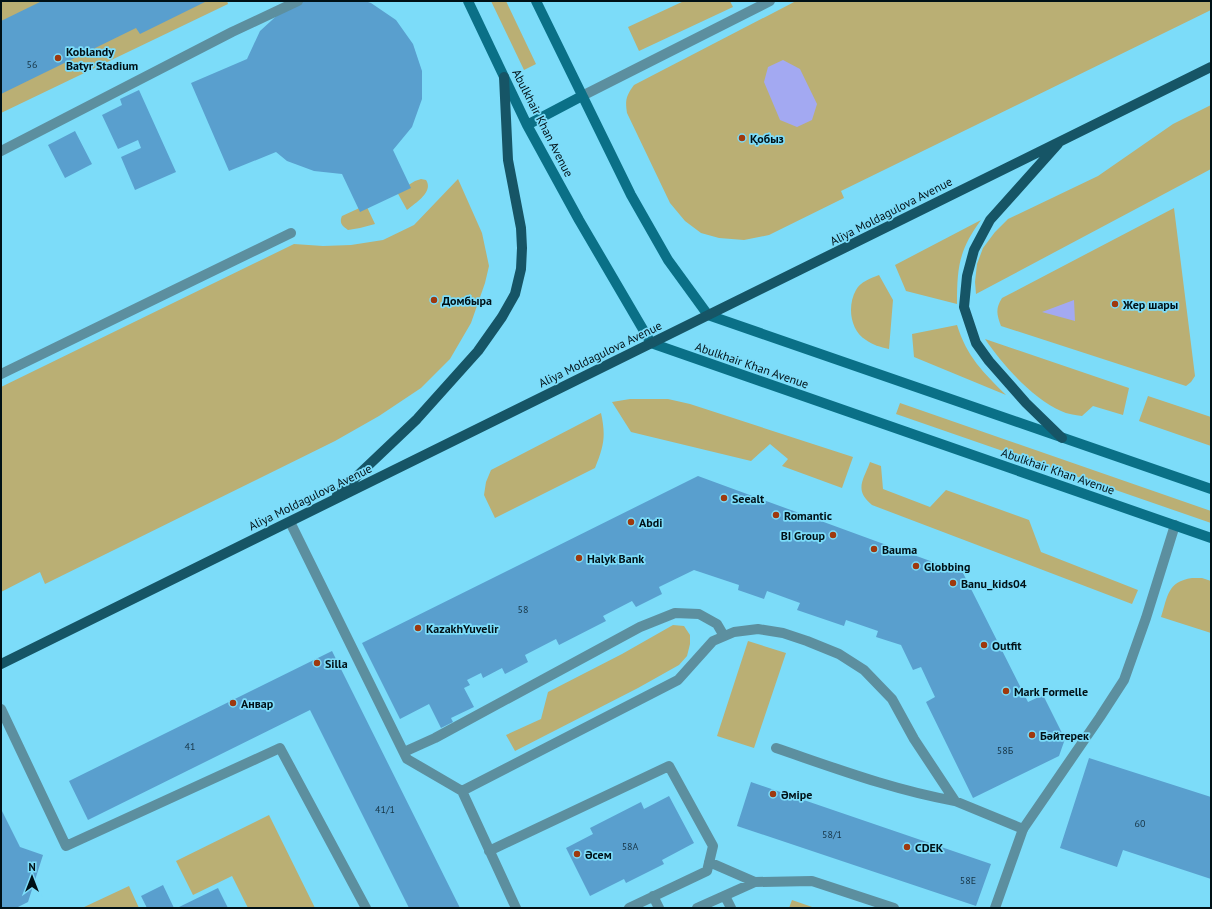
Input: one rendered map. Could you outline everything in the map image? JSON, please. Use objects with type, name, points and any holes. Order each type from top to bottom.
[{"type":"main road","name":"Abulkhair Khan Avenue","points":[[468,1],[527,125],[651,343],[1211,538]]},
{"type":"main road","points":[[536,1],[631,195],[668,260],[708,315],[1211,489]]},
{"type":"main road","name":"Aliya Moldagulova Avenue","points":[[1,664],[1211,67]]},
{"type":"main road","points":[[330,502],[417,419],[478,351],[502,317],[515,294],[521,268],[521,228],[508,160],[504,77]]},
{"type":"main road","points":[[527,125],[582,96]]},
{"type":"main road","points":[[1062,140],[990,220],[974,250],[967,276],[964,307],[976,343],[989,361],[1026,403],[1062,438]]},
{"type":"street","points":[[1,151],[232,32],[298,1]]},
{"type":"street","points":[[582,96],[770,1]]},
{"type":"street","points":[[1,374],[291,233]]},
{"type":"street","points":[[290,522],[407,759],[462,792],[516,908]]},
{"type":"street","points":[[995,908],[1023,828],[1124,680],[1146,618],[1175,526]]},
{"type":"street","points":[[404,752],[435,738],[640,627],[675,613],[699,614],[717,624],[724,636]]},
{"type":"street","points":[[462,792],[678,680],[712,641],[734,632],[758,629],[783,633],[807,641],[838,654],[864,670],[892,699],[914,740],[955,801]]},
{"type":"street","points":[[1,709],[66,846],[280,748],[366,908]]},
{"type":"street","points":[[776,748],[898,789],[955,801],[1023,828]]},
{"type":"street","points":[[489,851],[669,766],[713,846],[707,872],[629,908]]},
{"type":"street","points":[[709,862],[755,882]]},
{"type":"street","points":[[697,908],[755,882],[812,881],[876,905],[894,908]]},
{"type":"street","points":[[653,896],[659,908]]},
{"type":"street","points":[[725,896],[731,908]]},
{"type":"shaded area","name":"Koblandy Batyr Stadium","points":[[1,1],[227,1],[228,4],[1,113]]},
{"type":"shaded area","points":[[491,1],[506,1],[536,64],[524,70]]},
{"type":"shaded area","points":[[684,1],[730,1],[733,7],[639,51],[628,27]]},
{"type":"shaded area","points":[[796,1],[1211,1],[1211,10],[841,191],[844,198],[769,235],[744,240],[719,238],[701,233],[685,221],[670,203],[627,113],[626,101],[629,92],[634,85]]},
{"type":"shaded area","points":[[1211,105],[1211,169],[976,294],[975,282],[977,264],[983,248],[995,232],[1008,219],[1098,176],[1173,124]]},
{"type":"shaded area","points":[[421,179],[426,180],[428,189],[419,201],[407,210],[397,192]]},
{"type":"shaded area","points":[[458,179],[482,233],[489,266],[485,283],[471,323],[450,359],[421,388],[379,416],[335,441],[45,584],[40,572],[1,592],[1,387],[294,244],[323,246],[351,245],[383,240],[414,225]]},
{"type":"shaded area","points":[[366,205],[375,224],[348,230],[343,226],[341,222],[342,216]]},
{"type":"shaded area","points":[[1174,208],[1195,376],[1186,386],[1001,326],[997,312],[998,305],[1002,298]]},
{"type":"shaded area","points":[[981,220],[968,241],[961,259],[958,279],[957,304],[906,291],[895,265]]},
{"type":"shaded area","points":[[879,275],[893,300],[889,349],[874,345],[861,336],[853,324],[851,310],[853,296],[858,287],[866,281]]},
{"type":"shaded area","points":[[957,325],[971,355],[983,371],[1006,395],[914,357],[912,334]]},
{"type":"shaded area","points":[[985,339],[1129,388],[1123,415],[1093,406],[1082,416],[1066,413],[1050,405],[1029,390],[1009,370]]},
{"type":"shaded area","points":[[1148,396],[1211,417],[1211,446],[1139,421]]},
{"type":"shaded area","points":[[630,399],[668,399],[690,404],[853,457],[842,488],[782,466],[788,459],[770,444],[751,461],[631,432],[612,402]]},
{"type":"shaded area","points":[[900,403],[1211,511],[1211,523],[896,414]]},
{"type":"shaded area","points":[[601,413],[604,435],[595,468],[495,518],[484,495],[486,482],[491,470]]},
{"type":"shaded area","points":[[870,462],[881,466],[883,489],[930,507],[946,490],[1029,520],[1041,552],[1138,590],[1132,604],[872,505],[866,500],[862,490],[863,480]]},
{"type":"shaded area","points":[[1202,578],[1211,581],[1211,633],[1161,617],[1167,596],[1173,587],[1184,580]]},
{"type":"shaded area","points":[[673,625],[684,626],[690,635],[690,644],[687,656],[679,665],[638,688],[515,751],[506,735],[541,719],[548,692],[622,654]]},
{"type":"shaded area","points":[[748,641],[786,653],[754,748],[717,736]]},
{"type":"shaded area","points":[[269,815],[315,908],[248,908],[232,876],[193,895],[176,861]]},
{"type":"shaded area","points":[[129,886],[139,908],[82,908]]},
{"type":"shaded area","points":[[792,900],[815,908],[789,908]]},
{"type":"water","points":[[783,60],[800,69],[817,104],[812,120],[797,127],[780,120],[764,82],[768,67]]},
{"type":"water","points":[[1074,300],[1075,321],[1042,312]]},
{"type":"building","name":"Koblandy Batyr Stadium","points":[[42,1],[207,1],[140,34],[136,28],[1,94],[1,21]]},
{"type":"building","points":[[302,1],[365,1],[371,3],[396,20],[413,44],[422,71],[422,99],[412,127],[393,150],[411,188],[360,212],[342,174],[314,171],[287,161],[276,152],[229,171],[191,83],[247,59],[260,31],[283,10]]},
{"type":"building","points":[[139,90],[176,172],[135,190],[121,157],[141,148],[138,140],[118,149],[102,115],[122,105],[120,99]]},
{"type":"building","points":[[75,131],[92,164],[65,178],[48,145]]},
{"type":"building","points":[[698,476],[963,573],[1028,702],[1043,695],[1065,739],[1059,756],[973,798],[926,702],[935,697],[921,667],[913,670],[901,645],[876,637],[878,631],[846,620],[844,626],[797,610],[800,603],[767,591],[764,599],[738,590],[739,585],[694,570],[659,587],[662,594],[636,607],[632,601],[603,616],[606,621],[559,645],[556,639],[525,655],[528,662],[505,674],[502,668],[483,678],[481,673],[467,680],[470,685],[464,688],[474,707],[451,718],[453,722],[441,728],[429,704],[400,719],[362,643]]},
{"type":"building","points":[[332,651],[460,908],[409,908],[310,710],[88,820],[69,781]]},
{"type":"building","points":[[1089,758],[1211,797],[1211,879],[1123,850],[1117,867],[1060,848]]},
{"type":"building","points":[[751,782],[991,864],[976,906],[737,826]]},
{"type":"building","points":[[669,796],[694,843],[662,860],[664,864],[626,883],[624,879],[590,896],[566,848],[593,834],[590,828],[641,802],[644,809]]},
{"type":"building","points":[[1,809],[20,847],[43,855],[28,902],[16,908],[1,908]]},
{"type":"building","points":[[163,885],[174,908],[147,908],[141,896]]},
{"type":"building","points":[[218,888],[228,908],[177,908]]},
{"type":"place","name":"Koblandy Batyr Stadium","points":[[58,58]]},
{"type":"place","name":"Қобыз","points":[[742,138]]},
{"type":"place","name":"Домбыра","points":[[434,300]]},
{"type":"place","name":"Жер шары","points":[[1115,304]]},
{"type":"place","name":"Seealt","points":[[724,498]]},
{"type":"place","name":"Romantic","points":[[776,515]]},
{"type":"place","name":"Abdi","points":[[631,522]]},
{"type":"place","name":"BI Group","points":[[833,535]]},
{"type":"place","name":"Bauma","points":[[874,549]]},
{"type":"place","name":"Halyk Bank","points":[[579,558]]},
{"type":"place","name":"Globbing","points":[[916,566]]},
{"type":"place","name":"Banu_kids04","points":[[953,583]]},
{"type":"place","name":"KazakhYuvelir","points":[[418,628]]},
{"type":"place","name":"Outfit","points":[[984,645]]},
{"type":"place","name":"Silla","points":[[317,663]]},
{"type":"place","name":"Mark Formelle","points":[[1006,691]]},
{"type":"place","name":"Анвар","points":[[233,703]]},
{"type":"place","name":"Бәйтерек","points":[[1032,735]]},
{"type":"place","name":"Әміре","points":[[773,794]]},
{"type":"place","name":"CDEK","points":[[907,847]]},
{"type":"place","name":"Әсем","points":[[577,854]]}]
